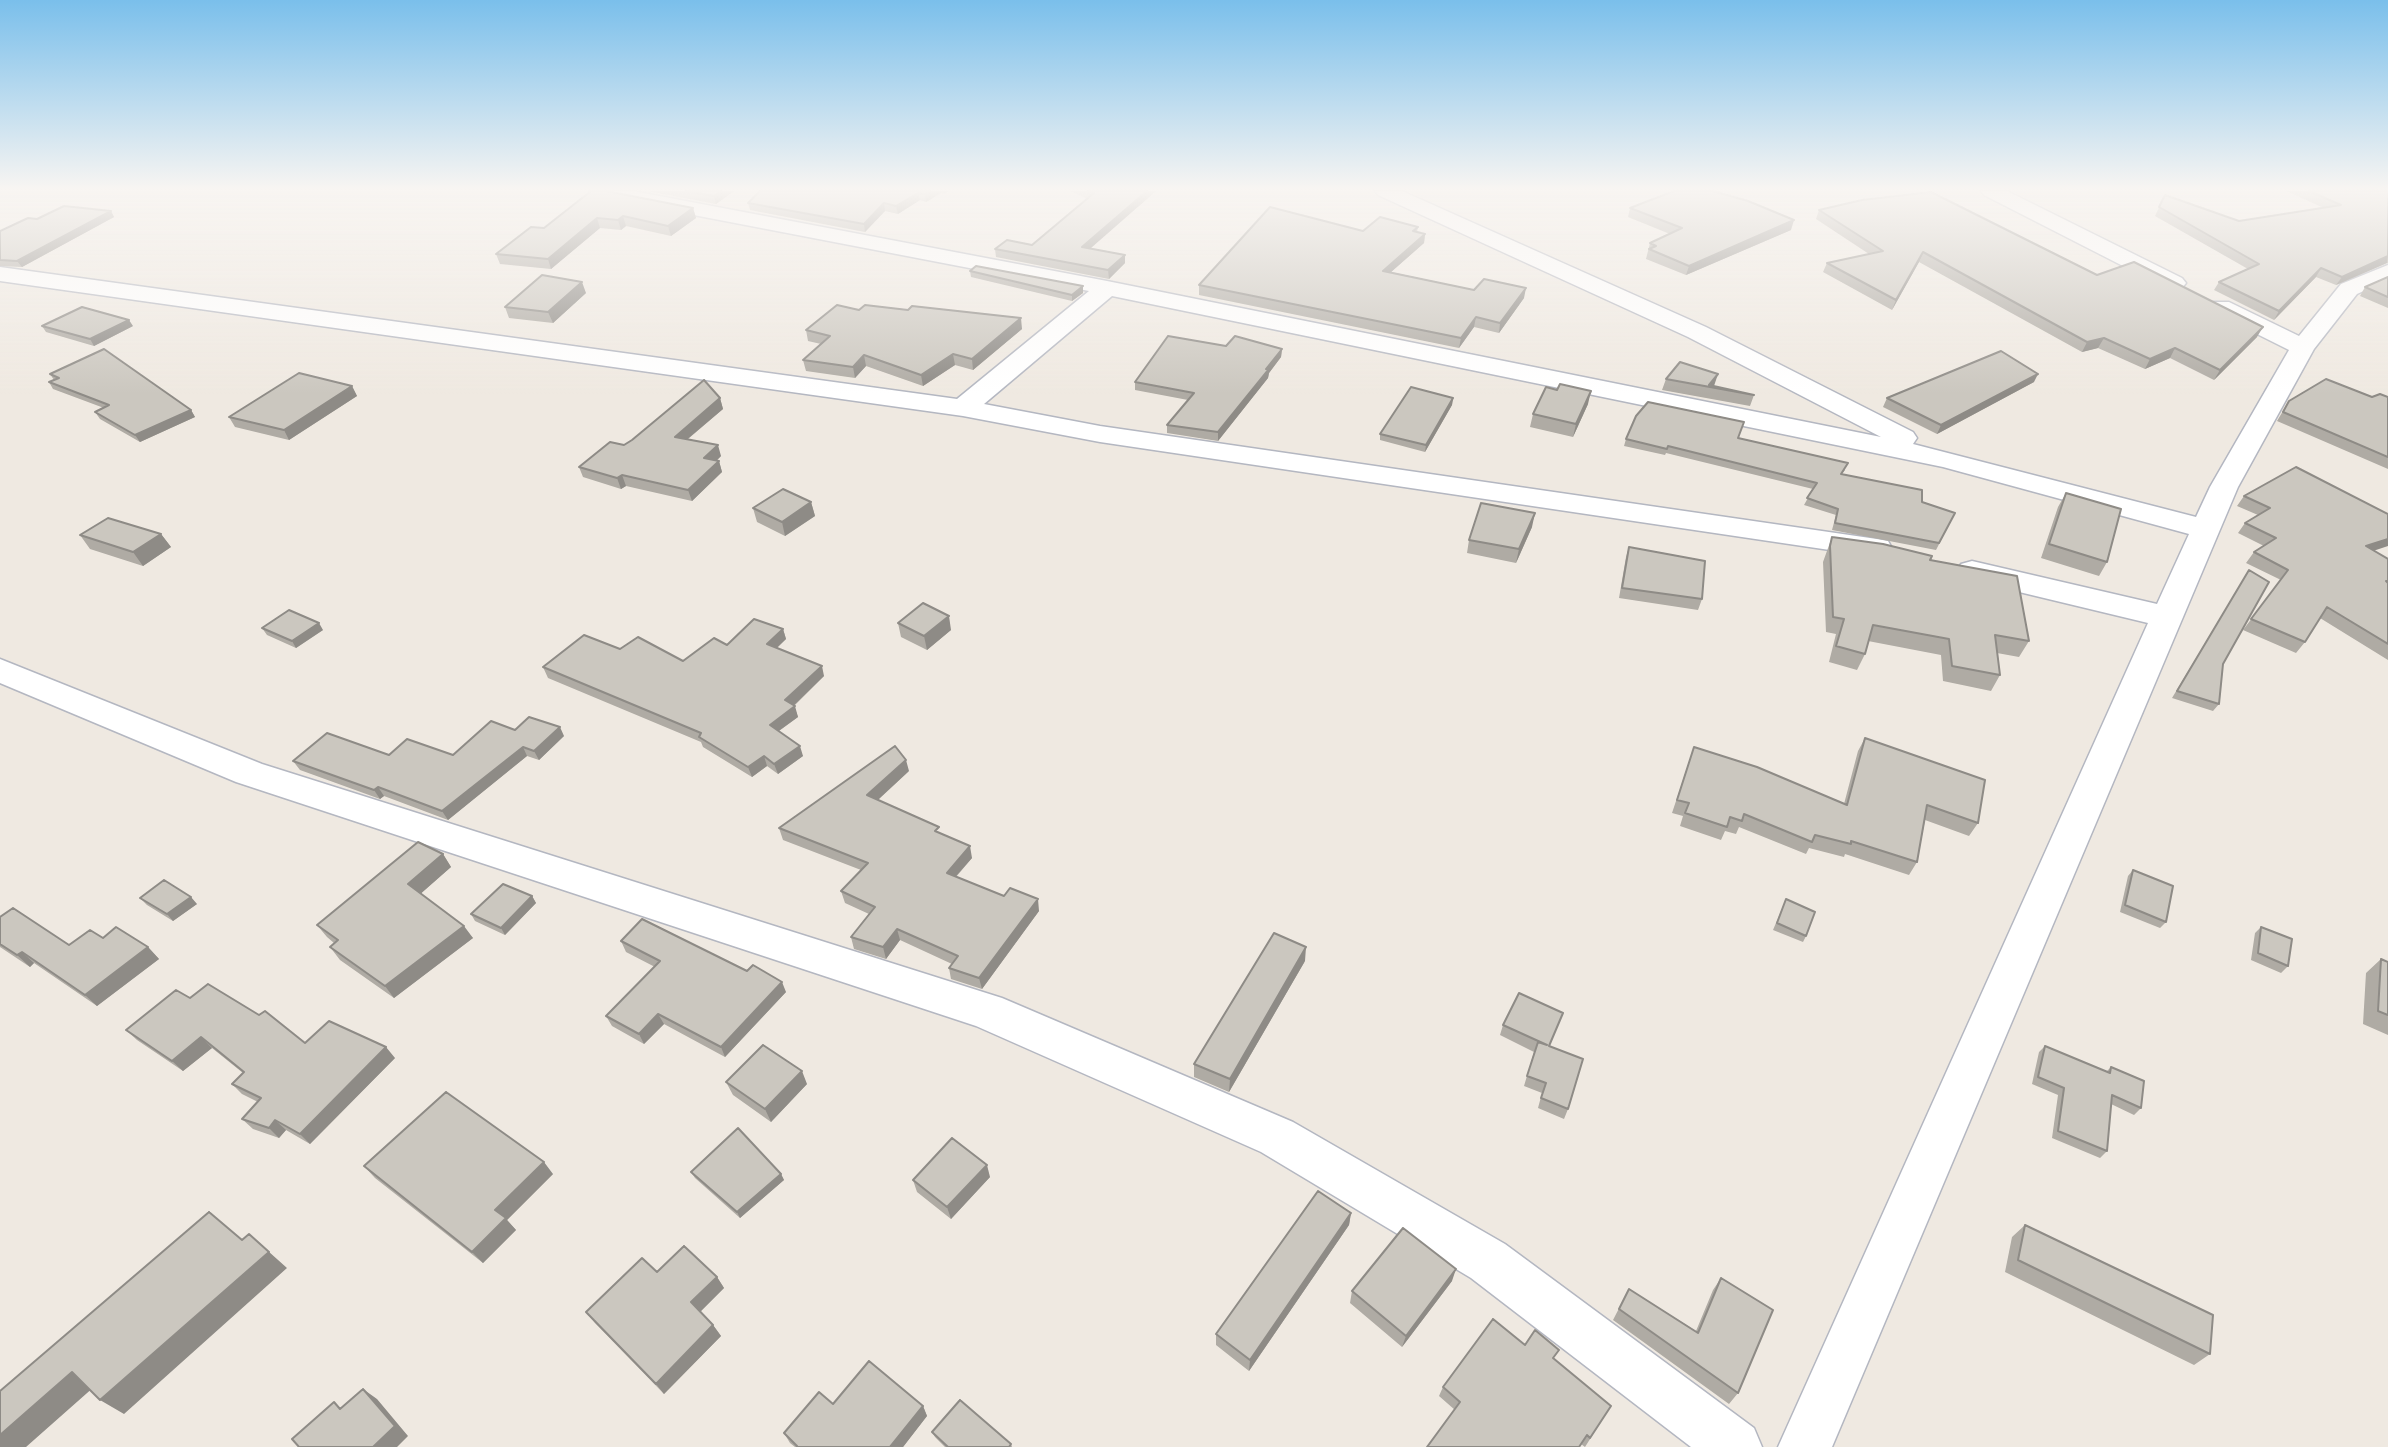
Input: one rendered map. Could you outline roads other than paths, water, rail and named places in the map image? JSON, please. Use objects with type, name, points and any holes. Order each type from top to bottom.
[{"type":"street","points":[[953,259],[1947,459],[2206,530]]},
{"type":"street","points":[[1534,259],[1697,332],[1947,459]]},
{"type":"street","points":[[2125,259],[2303,347]]},
{"type":"street","points":[[1805,1447],[2224,487],[2303,347],[2349,289],[2388,272]]},
{"type":"street","points":[[0,274],[963,408],[1100,434],[1902,554]]},
{"type":"street","points":[[963,408],[1107,288]]},
{"type":"street","points":[[1942,564],[2168,617]]},
{"type":"street","points":[[0,670],[249,773],[987,1011],[1277,1137],[1488,1261],[1735,1447]]}]
